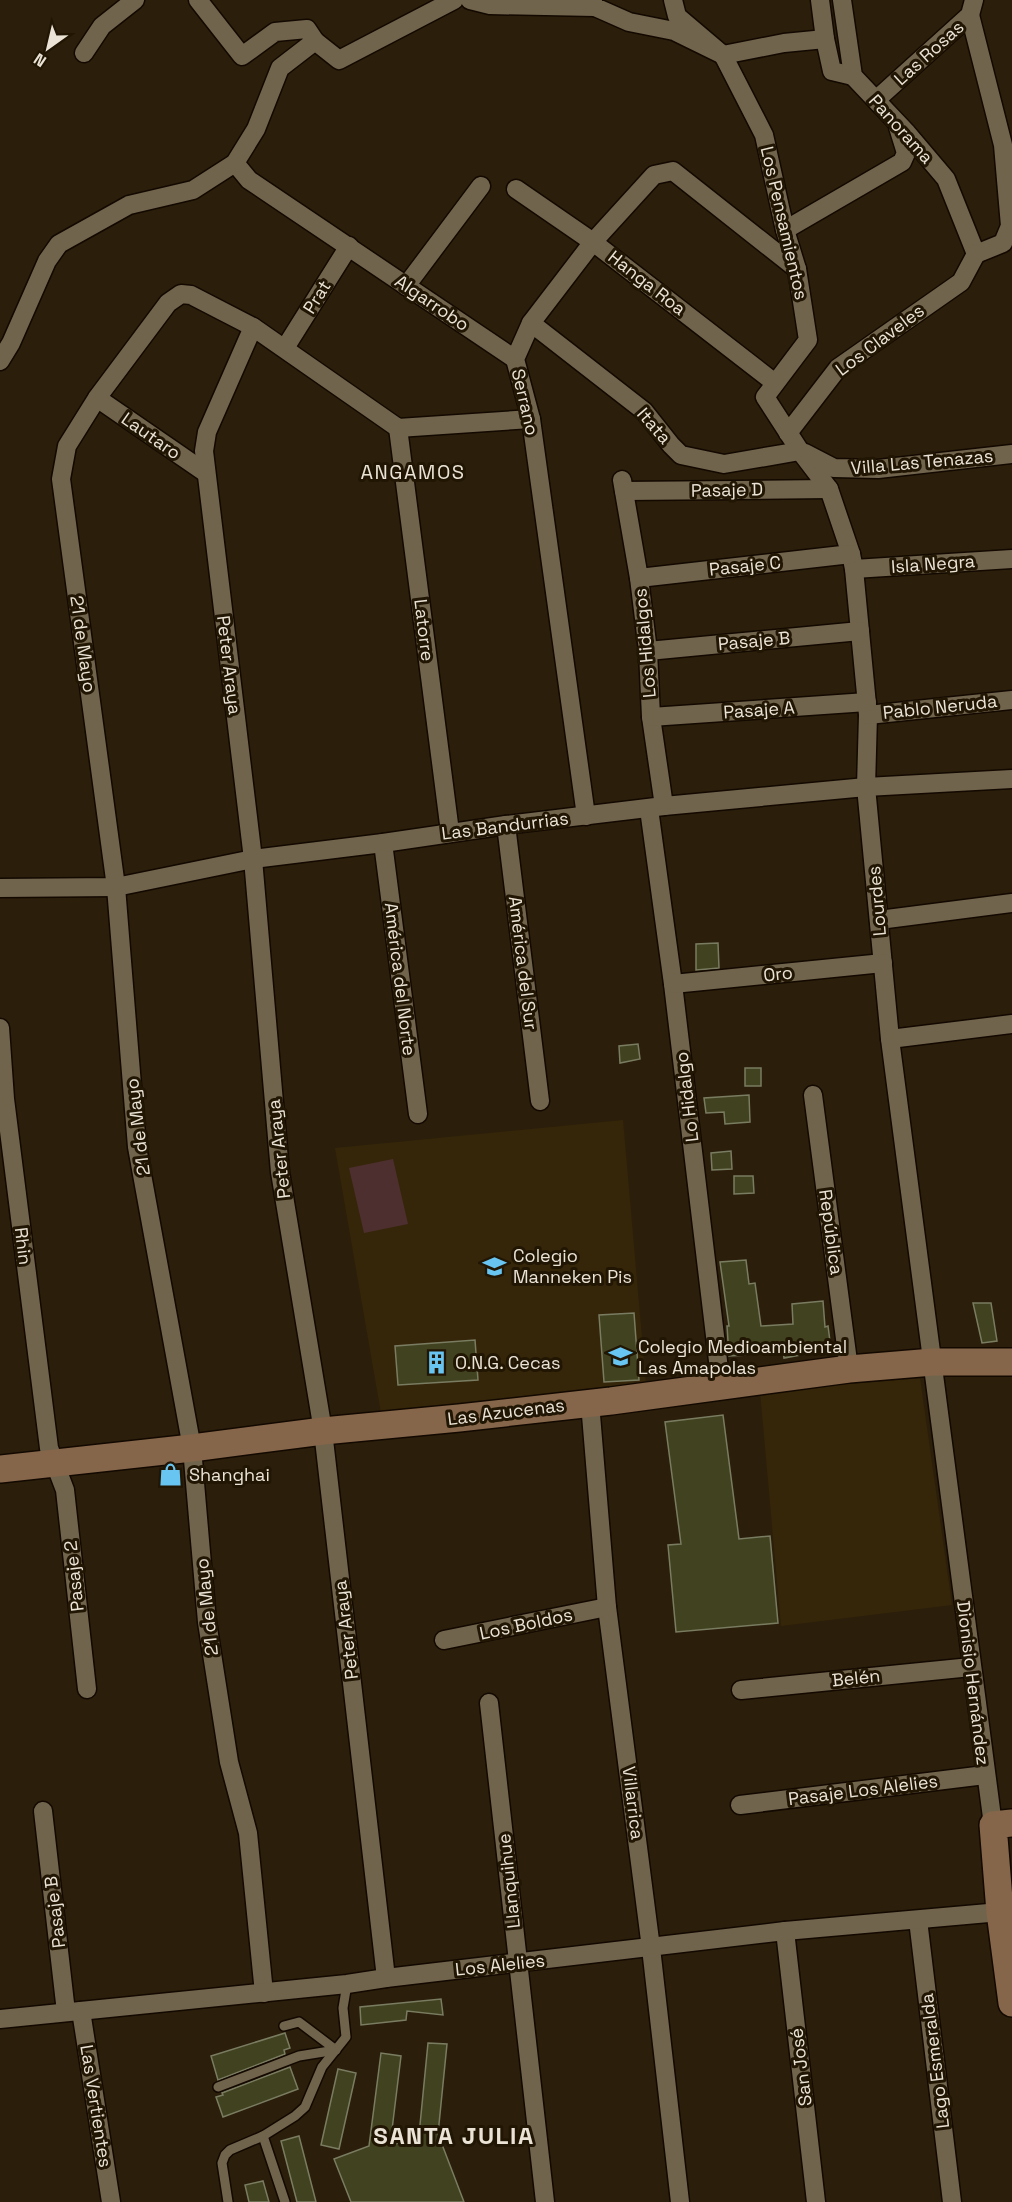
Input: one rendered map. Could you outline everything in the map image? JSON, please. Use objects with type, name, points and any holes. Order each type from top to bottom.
[{"type":"street","points":[[84,53],[102,26],[135,0]]},
{"type":"street","points":[[198,0],[242,56],[275,32],[307,29],[315,41],[339,60],[454,0]]},
{"type":"street","points":[[470,0],[490,5],[593,4],[629,22],[674,31],[723,55],[784,43],[825,39],[820,0]]},
{"type":"street","name":"Los Pensamientos","points":[[673,0],[677,16],[723,55],[764,135],[785,230],[797,269],[808,340],[775,383]]},
{"type":"street","points":[[842,0],[853,76]]},
{"type":"street","points":[[972,8],[1003,145],[1010,226],[1004,243],[976,254]]},
{"type":"street","name":"Las Rosas","points":[[876,100],[972,8]]},
{"type":"street","name":"Panorama","points":[[825,39],[832,71],[853,76],[908,133],[946,179],[976,254]]},
{"type":"street","points":[[0,361],[11,343],[47,261],[59,244],[129,205],[193,190],[235,163],[256,129],[280,68],[315,41]]},
{"type":"street","points":[[785,230],[902,162],[906,153],[896,123]]},
{"type":"street","name":"Algarrobo","points":[[235,163],[249,180],[515,359]]},
{"type":"street","name":"Serrano","points":[[586,816],[531,419],[515,359],[531,323],[594,242],[654,175],[673,171],[797,269]]},
{"type":"street","points":[[406,286],[481,186]]},
{"type":"street","name":"Hanga Roa","points":[[516,189],[594,242],[775,383]]},
{"type":"street","name":"Prat","points":[[285,348],[349,246]]},
{"type":"street","name":"Los Claveles","points":[[788,433],[838,368],[961,282],[976,254]]},
{"type":"street","name":"21 de Mayo","points":[[252,327],[191,295],[181,294],[168,303],[97,398],[67,446],[62,479],[116,887],[137,1147],[192,1448],[207,1622],[229,1762],[248,1833],[264,1993]]},
{"type":"street","name":"Itata","points":[[531,323],[644,411],[681,454],[724,464],[800,451]]},
{"type":"street","points":[[252,327],[398,428],[531,419]]},
{"type":"street","name":"Peter Araya","points":[[252,327],[207,432],[204,451],[254,859],[280,1172],[323,1431],[386,1978]]},
{"type":"street","points":[[775,383],[765,397],[800,451]]},
{"type":"street","name":"Lautaro","points":[[97,398],[206,473]]},
{"type":"street","name":"Latorre","points":[[398,428],[450,832]]},
{"type":"street","name":"Villa Las Tenazas","points":[[800,451],[834,468],[867,469],[1012,454]]},
{"type":"street","name":"Lourdes","points":[[800,451],[829,489],[853,562],[868,708],[866,786],[890,1039],[933,1362]]},
{"type":"street","name":"Pasaje D","points":[[623,486],[829,489]]},
{"type":"street","name":"Los Hidalgos","points":[[623,486],[639,578],[648,651],[657,808]]},
{"type":"street","name":"Isla Negra","points":[[853,562],[1012,559]]},
{"type":"street","name":"Pasaje C","points":[[639,578],[853,562]]},
{"type":"street","name":"Pasaje B","points":[[648,651],[860,631]]},
{"type":"street","name":"Pablo Neruda","points":[[868,708],[1012,700]]},
{"type":"street","name":"Pasaje A","points":[[651,717],[868,708]]},
{"type":"street","name":"Las Bandurrias","points":[[0,888],[116,887],[254,859],[506,825],[866,786],[1012,779]]},
{"type":"street","name":"Lo Hidalgo","points":[[657,808],[673,984],[721,1386]]},
{"type":"street","name":"América del Sur","points":[[506,825],[540,1101]]},
{"type":"street","name":"América del Norte","points":[[382,843],[418,1114]]},
{"type":"street","points":[[879,920],[1012,903]]},
{"type":"street","name":"Oro","points":[[673,984],[883,963]]},
{"type":"street","points":[[890,1039],[1012,1024]]},
{"type":"street","name":"Rhin","points":[[0,1028],[5,1100],[49,1448],[54,1464]]},
{"type":"street","name":"República","points":[[813,1095],[849,1369]]},
{"type":"street","name":"Las Azucenas","points":[[0,1469],[323,1431],[590,1403],[849,1369],[933,1362],[1012,1362]]},
{"type":"street","name":"Dionisio Hernández","points":[[933,1362],[985,1775],[1002,1824],[1000,1912],[1012,2003]]},
{"type":"street","name":"Villarrica","points":[[590,1403],[607,1607],[651,1947],[680,2202]]},
{"type":"street","name":"Pasaje 2","points":[[54,1464],[65,1490],[87,1689]]},
{"type":"street","name":"Los Boldos","points":[[444,1640],[607,1607]]},
{"type":"street","name":"Belén","points":[[741,1690],[971,1666]]},
{"type":"street","name":"Llanquihue","points":[[489,1703],[545,2202]]},
{"type":"street","name":"Pasaje Los Alelies","points":[[740,1805],[985,1775]]},
{"type":"street","name":"Pasaje B","points":[[43,1811],[74,2011]]},
{"type":"street","name":"Los Alelies","points":[[0,2019],[346,1984],[785,1931],[1000,1912]]},
{"type":"street","name":"Lago Esmeralda","points":[[918,1920],[952,2202]]},
{"type":"street","name":"San José","points":[[785,1931],[816,2202]]},
{"type":"street","name":"Las Vertientes","points":[[74,2011],[111,2202]]},
{"type":"lane","points":[[228,2202],[222,2163],[225,2155],[230,2150],[263,2136],[305,2107],[322,2067],[346,2037],[343,2008],[346,1984]]},
{"type":"lane","points":[[284,2026],[299,2022],[336,2050]]},
{"type":"lane","points":[[218,2087],[299,2056],[336,2050]]},
{"type":"lane","points":[[263,2136],[285,2202]]},
{"type":"shaded area","name":"Colegio Manneken Pis","points":[[623,1120],[646,1384],[382,1419],[335,1148]]},
{"type":"shaded area","points":[[393,1159],[408,1224],[364,1233],[349,1168]]},
{"type":"shaded area","points":[[920,1378],[952,1605],[781,1626],[760,1391]]},
{"type":"building","points":[[718,943],[719,968],[696,970],[696,944]]},
{"type":"building","points":[[638,1044],[640,1059],[620,1063],[619,1046]]},
{"type":"building","points":[[745,1068],[761,1068],[761,1086],[745,1086]]},
{"type":"building","points":[[749,1095],[750,1122],[725,1124],[724,1112],[706,1113],[704,1098]]},
{"type":"building","points":[[731,1151],[732,1169],[712,1170],[711,1153]]},
{"type":"building","points":[[734,1176],[753,1176],[754,1193],[734,1194]]},
{"type":"building","points":[[746,1260],[749,1284],[755,1283],[761,1326],[793,1324],[792,1304],[823,1301],[825,1327],[828,1326],[831,1349],[800,1353],[801,1355],[784,1358],[783,1350],[748,1352],[748,1355],[729,1356],[727,1326],[729,1326],[720,1262]]},
{"type":"building","points":[[973,1303],[991,1303],[997,1341],[982,1343]]},
{"type":"building","name":"Colegio Medioambiental Las Amapolas","points":[[634,1313],[639,1380],[604,1382],[599,1315]]},
{"type":"building","name":"O.N.G. Cecas","points":[[475,1340],[478,1380],[398,1385],[395,1346]]},
{"type":"building","points":[[723,1415],[739,1539],[770,1536],[778,1623],[676,1632],[668,1545],[681,1544],[665,1422]]},
{"type":"building","points":[[441,1999],[443,2015],[407,2011],[406,2020],[361,2025],[360,2007]]},
{"type":"building","points":[[285,2033],[290,2048],[284,2050],[285,2054],[218,2080],[211,2056]]},
{"type":"building","points":[[428,2043],[447,2044],[438,2134],[464,2202],[351,2202],[334,2159],[369,2146],[381,2053],[401,2056],[390,2146],[419,2135]]},
{"type":"building","points":[[290,2067],[298,2089],[223,2117],[216,2097]]},
{"type":"building","points":[[338,2069],[356,2073],[339,2149],[321,2145]]},
{"type":"building","points":[[299,2136],[316,2202],[297,2202],[281,2141]]},
{"type":"building","points":[[263,2181],[269,2202],[249,2202],[245,2185]]},
{"type":"place","name":"Colegio Manneken Pis","points":[[495,1266]]},
{"type":"place","name":"Colegio Medioambiental Las Amapolas","points":[[620,1357]]},
{"type":"place","name":"O.N.G. Cecas","points":[[437,1363]]},
{"type":"place","name":"Shanghai","points":[[171,1475]]},
{"type":"district","name":"ANGAMOS","points":[[413,472]]},
{"type":"district","name":"SANTA JULIA","points":[[454,2136]]}]
